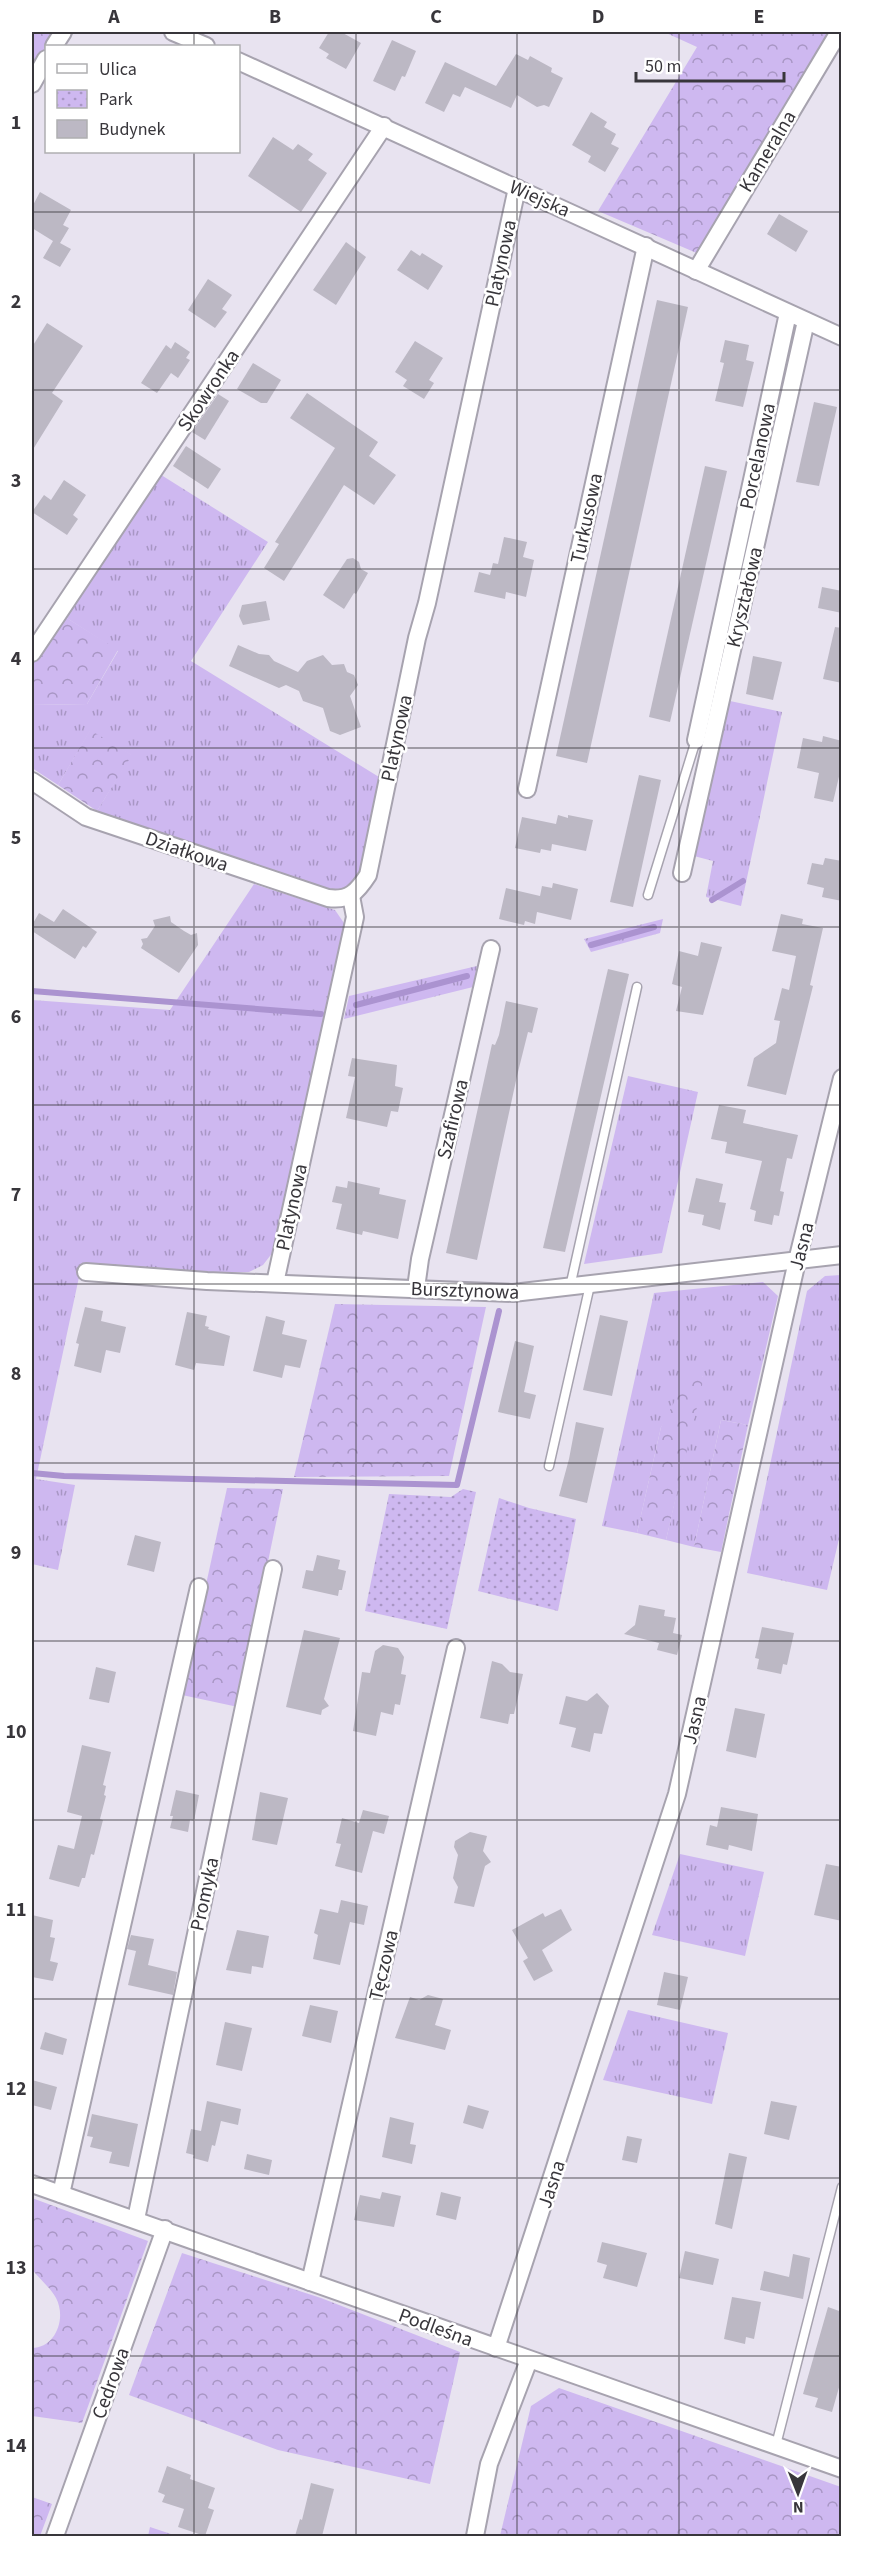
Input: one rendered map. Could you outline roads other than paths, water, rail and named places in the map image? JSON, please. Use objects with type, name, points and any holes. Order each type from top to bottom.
[{"type":"street","points":[[55,45],[63,32]]},
{"type":"street","points":[[173,32],[204,45]]},
{"type":"street","name":"Kameralna","points":[[696,271],[838,32]]},
{"type":"street","points":[[32,84],[45,61]]},
{"type":"street","name":"Wiejska","points":[[240,62],[842,337]]},
{"type":"street","name":"Skowronka","points":[[32,653],[384,126]]},
{"type":"street","name":"Platynowa","points":[[275,1283],[355,917],[351,896],[368,875],[417,638],[517,188]]},
{"type":"street","name":"Turkusowa","points":[[526,789],[646,246]]},
{"type":"street","name":"Porcelanowa","points":[[696,740],[789,313]]},
{"type":"street","name":"Kryształowa","points":[[682,873],[806,321]]},
{"type":"street","name":"Działkowa","points":[[32,781],[86,818],[328,898],[340,900],[351,896]]},
{"type":"street","name":"Szafirowa","points":[[416,1288],[420,1259],[491,949]]},
{"type":"street","name":"Jasna","points":[[496,2348],[677,1794],[797,1261],[842,1078]]},
{"type":"street","name":"Bursztynowa","points":[[86,1272],[207,1281],[513,1293],[842,1255]]},
{"type":"street","name":"Promyka","points":[[136,2219],[273,1569]]},
{"type":"street","points":[[61,2194],[199,1587]]},
{"type":"street","name":"Tęczowa","points":[[309,2282],[456,1648]]},
{"type":"street","name":"Podleśna","points":[[32,2184],[842,2469]]},
{"type":"street","name":"Cedrowa","points":[[55,2536],[165,2229]]},
{"type":"street","points":[[475,2536],[489,2464],[529,2360]]},
{"type":"lane","points":[[648,895],[696,740]]},
{"type":"lane","points":[[570,1287],[637,987]]},
{"type":"lane","points":[[549,1466],[590,1285]]},
{"type":"lane","points":[[776,2445],[842,2187]]},
{"type":"waterway","points":[[712,900],[743,881]]},
{"type":"waterway","points":[[591,945],[654,927]]},
{"type":"waterway","points":[[356,1005],[467,976]]},
{"type":"waterway","points":[[32,991],[321,1014]]},
{"type":"waterway","points":[[32,1473],[64,1476],[457,1485],[499,1311]]}]
